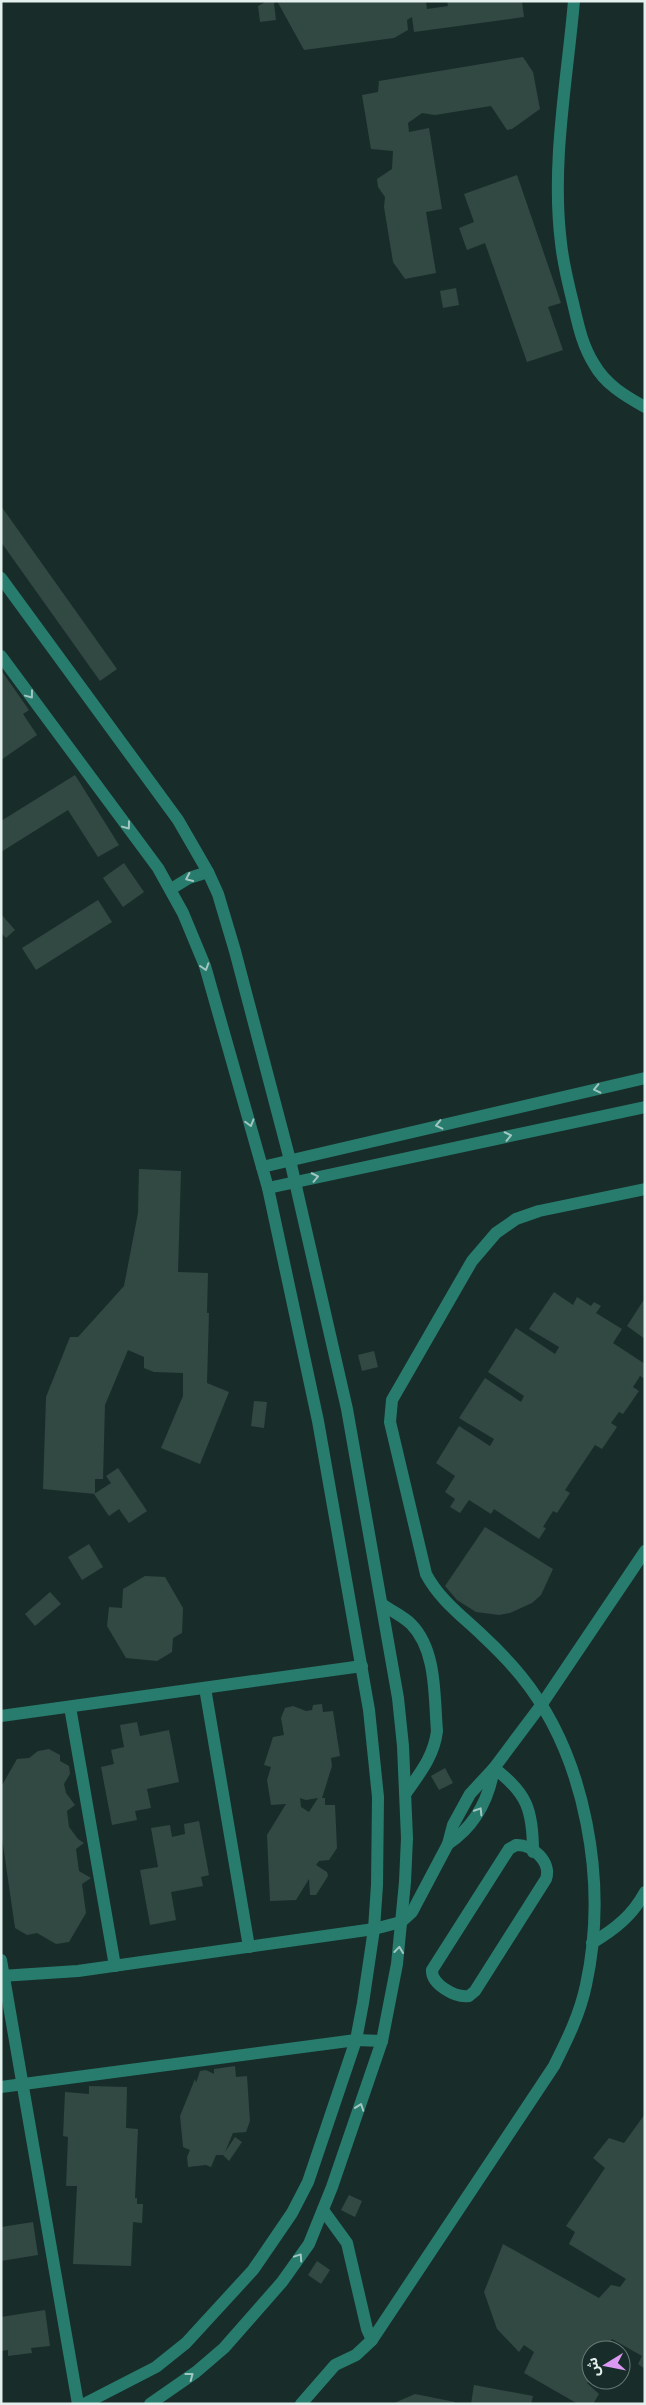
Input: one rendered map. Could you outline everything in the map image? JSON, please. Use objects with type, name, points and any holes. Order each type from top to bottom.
[{"type":"street","points":[[574,1],[560,148],[561,243],[578,323],[584,345],[594,365],[608,383],[626,397],[645,407]]},
{"type":"street","points":[[1,578],[178,820],[208,872],[218,894],[235,951],[290,1160],[347,1409],[398,1698],[406,1793],[406,1864],[397,1964],[382,2041],[332,2187],[309,2244],[282,2282],[249,2322],[224,2348],[196,2372],[150,2404]]},
{"type":"street","points":[[1,656],[145,850],[171,889],[191,930],[205,966],[268,1188],[318,1421],[362,1666],[375,1753],[378,1797],[379,1841],[374,1929],[356,2040],[308,2182],[274,2242],[253,2270],[186,2343],[156,2367],[84,2404]]},
{"type":"street","points":[[171,889],[189,878],[208,872]]},
{"type":"street","points":[[262,1167],[645,1078]]},
{"type":"street","points":[[268,1188],[645,1107]]},
{"type":"street","points":[[301,2404],[335,2365],[356,2355],[372,2340],[554,2066],[576,2019],[586,1986],[592,1943],[594,1879],[585,1816],[566,1756],[542,1704],[503,1656],[440,1595],[426,1574],[390,1422],[392,1400],[472,1261],[496,1233],[516,1219],[539,1210],[645,1189]]},
{"type":"street","points":[[3,1976],[41,1975],[116,1966],[374,1929],[401,1922],[417,1905],[448,1844],[456,1819],[475,1786],[494,1768],[542,1704],[643,1556]]},
{"type":"street","points":[[382,1604],[409,1623],[418,1632],[424,1643],[431,1668],[437,1731],[436,1741],[430,1758],[406,1793]]},
{"type":"street","points":[[1,1716],[362,1666]]},
{"type":"street","points":[[205,1688],[249,1947]]},
{"type":"street","points":[[70,1707],[116,1966]]},
{"type":"street","points":[[494,1768],[519,1789],[526,1802],[533,1829],[533,1852]]},
{"type":"street","points":[[516,1845],[524,1845],[533,1852],[545,1862],[548,1873],[546,1879],[475,1991],[464,1997],[437,1984],[432,1975],[434,1965],[509,1849],[516,1845]]},
{"type":"street","points":[[592,1943],[625,1920],[636,1908],[645,1892]]},
{"type":"street","points":[[1,1960],[78,2404]]},
{"type":"street","points":[[1,2087],[356,2040],[382,2041]]},
{"type":"street","points":[[322,2210],[347,2243],[367,2329],[372,2340]]},
{"type":"building","points":[[267,1],[277,1],[274,3],[276,20],[260,22],[258,6]]},
{"type":"building","points":[[277,1],[426,1],[427,9],[448,6],[447,1],[522,1],[524,17],[414,32],[412,17],[407,20],[408,30],[394,38],[304,50]]},
{"type":"building","points":[[523,57],[533,72],[540,109],[512,129],[507,130],[491,106],[435,115],[422,113],[408,123],[409,132],[429,128],[442,209],[426,212],[436,273],[405,279],[393,262],[384,207],[385,197],[378,187],[377,179],[392,169],[393,151],[371,149],[362,95],[378,92],[379,81]]},
{"type":"building","points":[[517,175],[561,303],[548,307],[563,350],[527,362],[485,243],[467,250],[459,228],[474,222],[464,194]]},
{"type":"building","points":[[456,288],[459,305],[443,308],[440,291]]},
{"type":"building","points":[[1,506],[117,669],[100,681],[1,542]]},
{"type":"building","points":[[1,670],[29,710],[23,714],[37,735],[1,760]]},
{"type":"building","points":[[75,775],[119,845],[98,857],[68,810],[1,852],[1,821]]},
{"type":"building","points":[[124,863],[144,892],[123,907],[103,878]]},
{"type":"building","points":[[98,900],[112,922],[36,970],[22,948]]},
{"type":"building","points":[[1,914],[15,930],[6,938],[1,933]]},
{"type":"building","points":[[139,1169],[181,1171],[178,1272],[208,1273],[207,1383],[229,1392],[200,1464],[161,1448],[183,1396],[183,1373],[154,1372],[144,1368],[144,1357],[128,1350],[105,1405],[103,1479],[95,1479],[95,1494],[43,1489],[46,1397],[70,1337],[78,1337],[124,1286],[138,1213]]},
{"type":"building","points":[[554,1292],[573,1305],[577,1297],[591,1306],[594,1302],[601,1306],[596,1313],[622,1329],[613,1343],[645,1364],[645,1379],[640,1376],[633,1387],[639,1391],[623,1414],[619,1412],[611,1423],[617,1427],[602,1449],[595,1445],[565,1490],[570,1493],[557,1513],[553,1511],[543,1527],[546,1528],[539,1539],[494,1509],[491,1514],[469,1500],[460,1513],[450,1507],[455,1499],[445,1492],[455,1476],[436,1463],[459,1426],[490,1446],[494,1439],[459,1418],[485,1378],[521,1402],[524,1396],[488,1372],[516,1328],[555,1354],[559,1347],[529,1329]]},
{"type":"building","points":[[645,1298],[645,1339],[627,1326]]},
{"type":"building","points":[[374,1351],[378,1367],[362,1371],[358,1355]]},
{"type":"building","points":[[254,1401],[267,1402],[264,1428],[251,1426]]},
{"type":"building","points":[[118,1468],[147,1511],[129,1523],[119,1509],[109,1516],[94,1494],[111,1483],[106,1476]]},
{"type":"building","points":[[485,1527],[553,1569],[541,1595],[532,1603],[510,1613],[499,1615],[476,1612],[457,1600],[445,1586]]},
{"type":"building","points":[[89,1544],[103,1567],[82,1580],[68,1557]]},
{"type":"building","points":[[145,1576],[165,1577],[183,1608],[182,1633],[173,1638],[172,1652],[157,1661],[126,1658],[107,1626],[109,1607],[122,1608],[123,1589]]},
{"type":"building","points":[[50,1592],[61,1604],[35,1626],[25,1614]]},
{"type":"building","points":[[322,1704],[323,1712],[333,1711],[340,1756],[331,1758],[332,1766],[322,1798],[325,1798],[325,1805],[335,1805],[337,1848],[329,1860],[319,1861],[316,1865],[327,1872],[328,1876],[316,1895],[310,1895],[309,1879],[296,1900],[270,1901],[267,1835],[286,1804],[271,1805],[267,1780],[271,1767],[264,1765],[273,1737],[284,1735],[281,1718],[285,1708],[293,1706],[306,1711],[312,1710],[313,1705]],"holes":[[[300,1798],[306,1800],[318,1798],[309,1812],[301,1807]]]},
{"type":"building","points":[[137,1722],[140,1736],[169,1730],[179,1782],[147,1789],[151,1808],[135,1811],[137,1820],[112,1825],[101,1767],[114,1764],[111,1750],[124,1747],[120,1725]]},
{"type":"building","points":[[49,1749],[60,1755],[60,1761],[69,1766],[70,1774],[64,1784],[66,1793],[75,1805],[67,1811],[69,1827],[78,1839],[84,1843],[76,1849],[79,1871],[91,1878],[82,1884],[86,1913],[69,1942],[56,1944],[37,1933],[27,1935],[15,1928],[1,1831],[1,1787],[17,1759],[29,1758],[38,1751]]},
{"type":"building","points":[[445,1768],[453,1783],[439,1790],[431,1776]]},
{"type":"building","points":[[199,1821],[209,1875],[201,1877],[203,1886],[171,1892],[176,1920],[150,1925],[140,1870],[158,1867],[151,1828],[170,1825],[172,1837],[185,1834],[184,1824]]},
{"type":"building","points":[[235,2066],[236,2077],[247,2076],[250,2121],[246,2132],[233,2133],[225,2152],[235,2137],[242,2142],[229,2161],[223,2155],[216,2155],[211,2167],[206,2165],[188,2167],[187,2157],[190,2150],[183,2147],[180,2116],[195,2079],[196,2083],[200,2071],[206,2070],[214,2074],[214,2069]]},
{"type":"building","points":[[89,2086],[127,2087],[126,2128],[138,2129],[135,2198],[137,2198],[137,2204],[143,2204],[142,2223],[133,2222],[131,2266],[73,2264],[77,2186],[66,2186],[68,2137],[63,2136],[65,2092],[89,2094]]},
{"type":"building","points":[[645,2114],[645,2369],[638,2364],[642,2356],[631,2350],[631,2340],[581,2340],[581,2390],[595,2390],[599,2394],[593,2404],[578,2404],[524,2373],[534,2352],[524,2345],[519,2352],[497,2329],[484,2292],[503,2244],[599,2298],[611,2285],[620,2287],[626,2279],[569,2244],[575,2232],[566,2226],[605,2168],[593,2158],[609,2138],[624,2143]]},
{"type":"building","points":[[349,2195],[362,2201],[355,2217],[341,2210]]},
{"type":"building","points":[[33,2222],[38,2255],[1,2261],[1,2227]]},
{"type":"building","points":[[317,2261],[330,2270],[321,2284],[308,2275]]},
{"type":"building","points":[[45,2310],[50,2346],[31,2348],[32,2353],[8,2356],[8,2350],[1,2351],[1,2317]]},
{"type":"building","points":[[474,2385],[533,2396],[531,2404],[471,2404]]},
{"type":"building","points":[[415,2394],[455,2402],[454,2404],[392,2404]]}]
